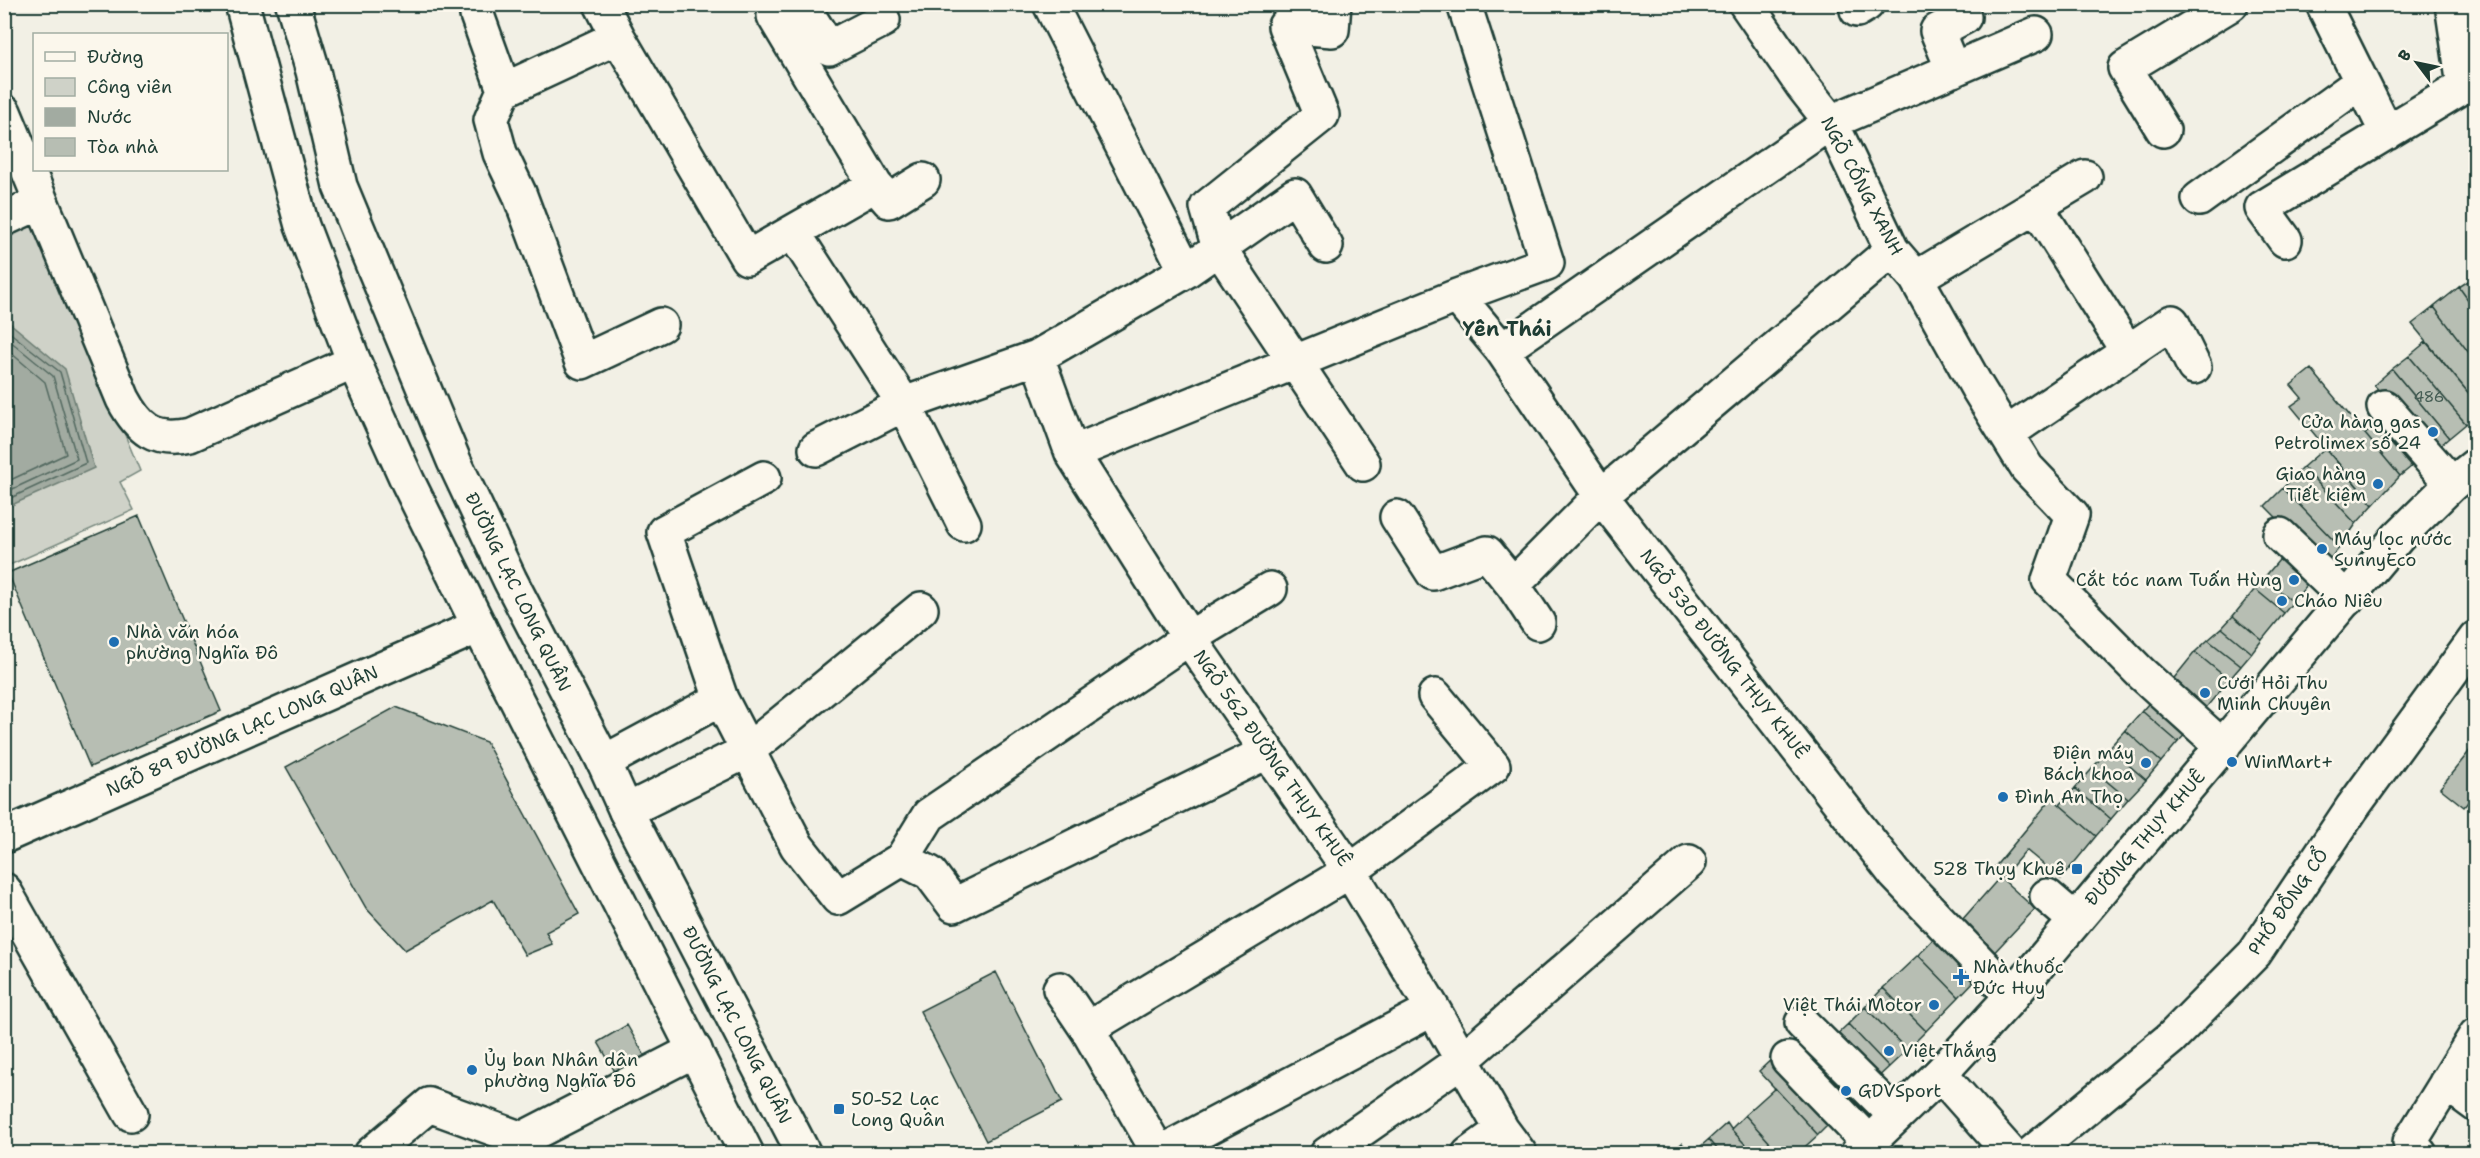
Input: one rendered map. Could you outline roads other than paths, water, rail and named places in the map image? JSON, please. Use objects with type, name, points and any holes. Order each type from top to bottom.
[{"type":"main road","points":[[242,4],[302,226],[354,362],[408,482],[478,626],[747,1154]]},
{"type":"main road","name":"ĐƯỜNG LẠC LONG QUÂN","points":[[293,4],[313,71],[340,186],[454,461],[510,580],[604,762],[626,811],[804,1154]]},
{"type":"main road","points":[[476,4],[477,15],[504,90]]},
{"type":"main road","points":[[601,4],[747,258],[875,185]]},
{"type":"main road","points":[[783,4],[774,16],[875,185],[889,201],[923,180]]},
{"type":"main road","points":[[801,4],[829,48],[883,20]]},
{"type":"main road","points":[[1050,4],[1186,271]]},
{"type":"main road","points":[[1334,4],[1332,30],[1285,26],[1322,115],[1206,207],[1219,248],[1363,464]]},
{"type":"main road","points":[[1072,453],[1457,296],[1547,263],[1464,4]]},
{"type":"main road","name":"NGÕ CỐNG XANH","points":[[1746,4],[1802,86],[1831,122],[1892,250],[1916,278],[1977,387],[2027,468],[2072,515],[2049,580],[2141,673],[2223,747]]},
{"type":"main road","points":[[1953,70],[1938,31],[1964,17],[1957,4]]},
{"type":"main road","points":[[2163,130],[2125,68],[2231,4]]},
{"type":"main road","points":[[2323,4],[2386,133]]},
{"type":"main road","points":[[2285,240],[2262,208],[2464,86],[2452,4]]},
{"type":"main road","points":[[1502,350],[1831,122],[2036,34]]},
{"type":"main road","points":[[618,37],[504,90],[491,120],[500,153],[519,193],[582,362],[662,325]]},
{"type":"main road","points":[[2199,199],[2361,82]]},
{"type":"main road","points":[[4,112],[123,399],[132,416],[145,429],[161,437],[176,438],[190,435],[354,362]]},
{"type":"main road","points":[[1916,278],[2085,177]]},
{"type":"main road","points":[[816,449],[904,404],[1037,357],[1186,271],[1294,195],[1326,246]]},
{"type":"main road","points":[[4,219],[42,202]]},
{"type":"main road","points":[[2036,206],[2128,352]]},
{"type":"main road","points":[[793,232],[904,404],[964,524]]},
{"type":"main road","points":[[1513,585],[1601,496],[1892,250]]},
{"type":"main road","name":"NGÕ 530 ĐƯỜNG THỤY KHUÊ","points":[[1457,296],[1502,350],[1601,496],[1895,874],[2012,996]]},
{"type":"main road","points":[[2006,434],[2172,322],[2194,367]]},
{"type":"main road","name":"NGÕ 562 ĐƯỜNG THỤY KHUÊ","points":[[1037,357],[1072,453],[1190,638],[1350,871],[1511,1142]]},
{"type":"main road","points":[[2384,407],[2464,474]]},
{"type":"main road","points":[[408,482],[454,461]]},
{"type":"main road","name":"ĐƯỜNG THỤY KHUÊ","points":[[1863,1148],[1941,1074],[2012,996],[2398,537],[2464,474]]},
{"type":"main road","points":[[764,478],[664,532],[721,699],[797,846],[838,898],[902,859],[929,815],[1190,638],[1269,589]]},
{"type":"main road","points":[[1397,517],[1433,573],[1487,553],[1513,585],[1538,623]]},
{"type":"main road","points":[[2280,536],[2347,599]]},
{"type":"main road","points":[[584,832],[747,752],[921,609]]},
{"type":"main road","name":"NGÕ 89 ĐƯỜNG LẠC LONG QUÂN","points":[[4,836],[478,626]]},
{"type":"main road","name":"PHỐ ĐỒNG CỔ","points":[[2031,1154],[2171,1038],[2254,953],[2352,808],[2475,638]]},
{"type":"main road","points":[[1087,1029],[1350,871],[1493,766],[1435,696]]},
{"type":"main road","points":[[604,762],[721,699]]},
{"type":"main road","points":[[902,859],[930,873],[954,905],[1267,752]]},
{"type":"main road","points":[[1327,1154],[1462,1060],[1689,862]]},
{"type":"main road","points":[[4,890],[131,1114]]},
{"type":"main road","points":[[2047,896],[2074,920]]},
{"type":"main road","points":[[1060,989],[1087,1029],[1158,1153],[1433,1009]]},
{"type":"main road","points":[[1802,1023],[1896,1116]]},
{"type":"main road","points":[[2420,1154],[2410,1142],[2475,1035]]},
{"type":"main road","points":[[371,1154],[429,1106],[522,1139],[694,1050]]},
{"type":"main road","points":[[1788,1059],[1863,1148]]},
{"type":"main road","points":[[1941,1074],[2011,1154]]},
{"type":"main road","points":[[2446,1083],[2475,1105]]},
{"type":"main road","points":[[1469,1154],[1511,1142]]},
{"type":"water","points":[[4,322],[11,324],[65,369],[94,468],[5,508]]},
{"type":"place","name":"Cửa hàng gas Petrolimex số 24","points":[[2433,432]]},
{"type":"place","name":"Giao hàng Tiết kiệm","points":[[2378,484]]},
{"type":"place","name":"Máy lọc nước SunnyEco","points":[[2322,549]]},
{"type":"place","name":"Cắt tóc nam Tuấn Hùng","points":[[2294,580]]},
{"type":"place","name":"Cháo Niêu","points":[[2282,601]]},
{"type":"place","name":"Nhà văn hóa phường Nghĩa Đô","points":[[114,642]]},
{"type":"place","name":"Cưới Hỏi Thu Minh Chuyên","points":[[2205,693]]},
{"type":"place","name":"WinMart+","points":[[2232,762]]},
{"type":"place","name":"Điện máy Bách khoa","points":[[2146,763]]},
{"type":"place","name":"Đình An Thọ","points":[[2003,797]]},
{"type":"place","name":"528 Thụy Khuê","points":[[2077,869]]},
{"type":"place","name":"Nhà thuốc Đức Huy","points":[[1961,977]]},
{"type":"place","name":"Việt Thái Motor","points":[[1934,1005]]},
{"type":"place","name":"Việt Thắng","points":[[1889,1051]]},
{"type":"place","name":"Ủy ban Nhân dân phường Nghĩa Đô","points":[[472,1070]]},
{"type":"place","name":"GDVSport","points":[[1846,1091]]},
{"type":"place","name":"50-52 Lạc Long Quân","points":[[839,1109]]},
{"type":"district","name":"Yên Thái","points":[[1507,329]]}]
